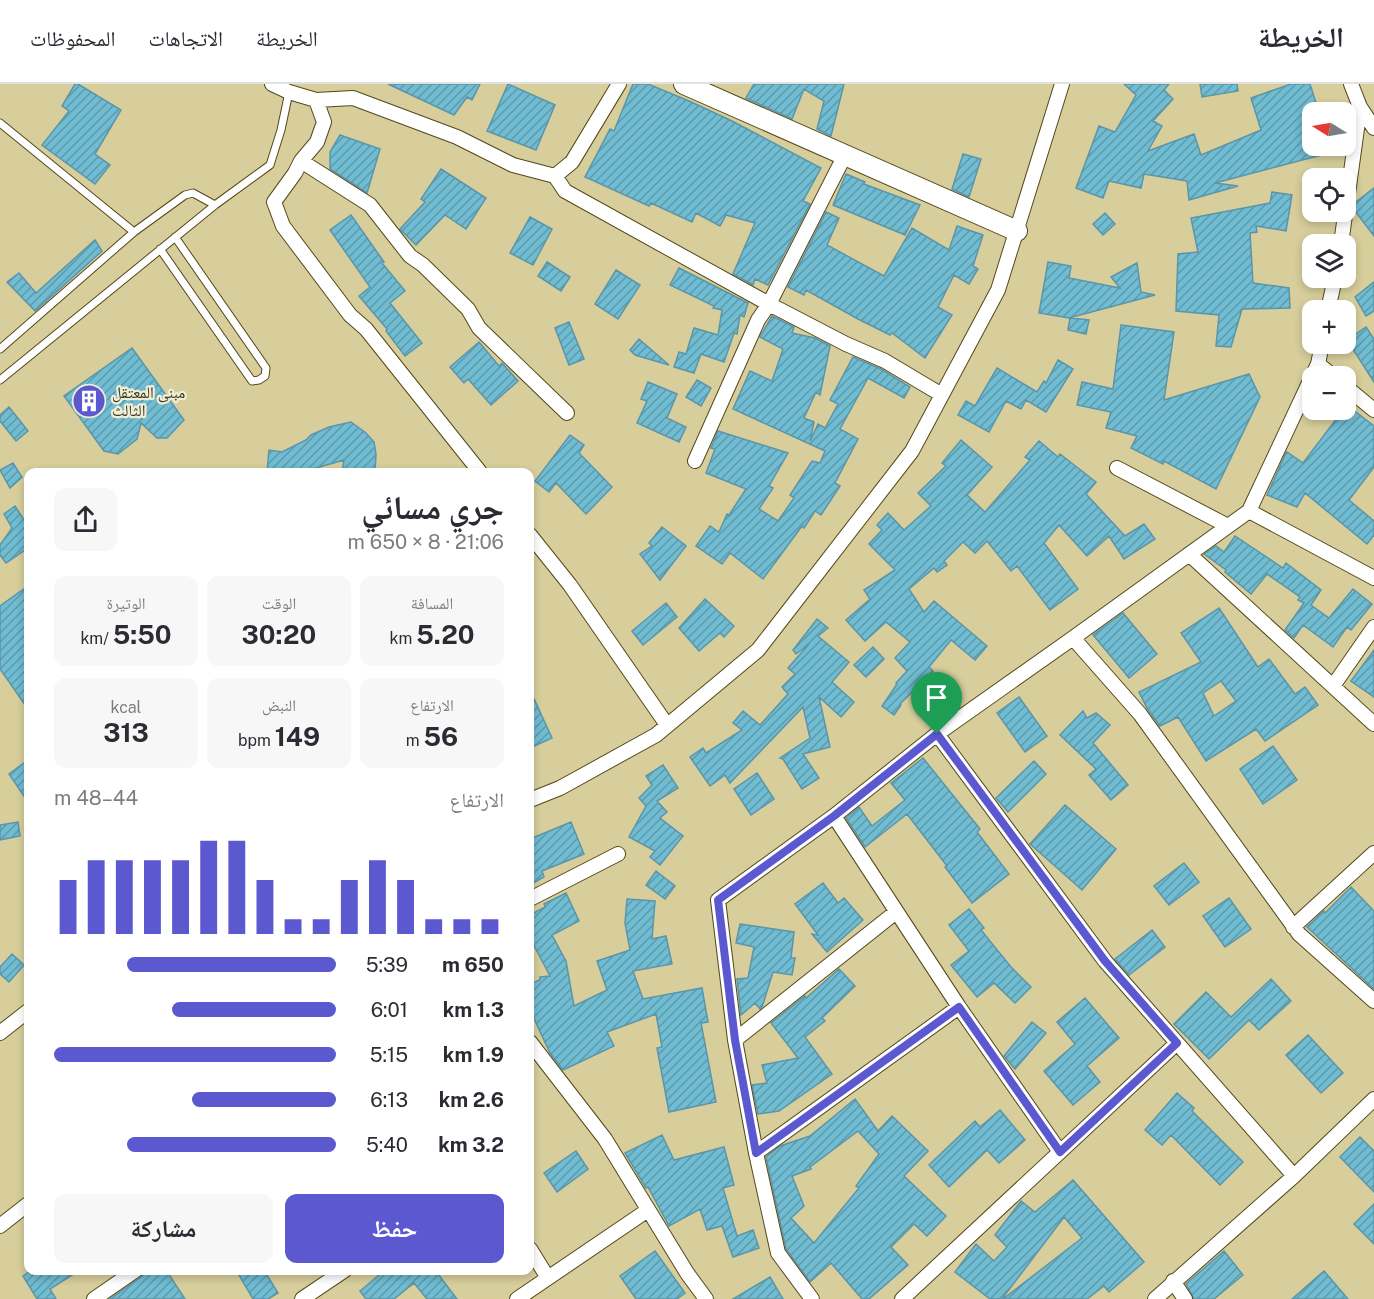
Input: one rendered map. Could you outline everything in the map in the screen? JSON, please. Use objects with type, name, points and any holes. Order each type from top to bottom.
[{"type":"street","points":[[272,84],[316,100],[353,98],[457,137],[513,165],[555,176],[565,191],[769,304],[846,344],[885,361],[942,395]]},
{"type":"street","points":[[555,176],[572,162],[619,84]]},
{"type":"street","points":[[684,84],[1017,231]]},
{"type":"street","points":[[534,798],[560,788],[656,735],[758,650],[912,451],[998,290],[1062,84]]},
{"type":"street","points":[[1351,84],[1360,107],[1374,128]]},
{"type":"street","points":[[316,100],[324,122],[317,142],[301,161],[274,202],[283,226],[350,315],[366,329],[477,468]]},
{"type":"street","points":[[1342,234],[1360,107]]},
{"type":"street","points":[[695,461],[758,320],[769,304],[845,155]]},
{"type":"street","points":[[301,161],[370,205],[410,256],[431,272],[468,309],[479,328],[567,413]]},
{"type":"street","points":[[812,1299],[778,1253],[735,1040],[718,900],[834,816],[937,734],[1249,511],[1318,364],[1320,354]]},
{"type":"street","points":[[1356,395],[1374,410]]},
{"type":"street","points":[[1117,468],[1228,526]]},
{"type":"street","points":[[1249,511],[1374,578]]},
{"type":"street","points":[[534,540],[570,585],[666,725]]},
{"type":"street","points":[[1189,554],[1374,724]]},
{"type":"street","points":[[1333,686],[1374,627]]},
{"type":"street","points":[[1073,638],[1140,714],[1293,927],[1374,1001]]},
{"type":"street","points":[[937,734],[1105,961],[1294,1176]]},
{"type":"street","points":[[834,816],[959,1007],[1060,1152]]},
{"type":"street","points":[[1293,927],[1374,853]]},
{"type":"street","points":[[534,897],[618,854]]},
{"type":"street","points":[[735,1040],[896,912]]},
{"type":"street","points":[[756,1153],[959,1007]]},
{"type":"street","points":[[0,1033],[24,1014]]},
{"type":"street","points":[[902,1299],[1177,1043]]},
{"type":"street","points":[[534,1047],[605,1139],[687,1273],[706,1299]]},
{"type":"street","points":[[1155,1299],[1294,1176],[1374,1099]]},
{"type":"street","points":[[0,1226],[24,1207]]},
{"type":"street","points":[[517,1299],[648,1210]]},
{"type":"street","points":[[534,1255],[548,1278]]},
{"type":"street","points":[[94,1299],[129,1275]]},
{"type":"street","points":[[302,1299],[338,1275]]},
{"type":"street","points":[[1173,1281],[1185,1299]]},
{"type":"lane","points":[[0,380],[215,205],[270,165],[281,130],[289,92]]},
{"type":"lane","points":[[0,123],[134,232]]},
{"type":"lane","points":[[0,349],[134,232],[185,195],[193,193],[215,205]]},
{"type":"lane","points":[[160,249],[252,381],[265,376],[266,368],[175,237]]},
{"type":"building","points":[[75,84],[121,110],[95,154],[110,165],[95,184],[42,145],[69,111],[62,106]]},
{"type":"building","points":[[388,84],[480,84],[472,100],[467,97],[454,115]]},
{"type":"building","points":[[508,84],[555,105],[536,150],[487,131]]},
{"type":"building","points":[[633,84],[648,84],[689,101],[821,168],[803,201],[810,204],[768,285],[755,279],[753,285],[733,274],[755,223],[726,215],[720,226],[696,213],[692,222],[651,203],[649,206],[585,177],[610,129],[614,131]]},
{"type":"building","points":[[754,84],[844,84],[831,136],[817,129],[824,101],[804,89],[792,119],[746,98]]},
{"type":"building","points":[[1124,84],[1169,84],[1164,90],[1173,99],[1153,121],[1162,126],[1148,151],[1194,134],[1201,155],[1261,130],[1251,98],[1291,84],[1310,84],[1316,102],[1302,102],[1302,156],[1318,156],[1215,183],[1238,186],[1189,200],[1187,181],[1144,174],[1141,188],[1109,181],[1103,198],[1076,188],[1099,126],[1115,132],[1136,95]]},
{"type":"building","points":[[1200,84],[1237,84],[1238,91],[1202,97]]},
{"type":"building","points":[[340,135],[380,149],[367,193],[330,169],[330,152]]},
{"type":"building","points":[[963,154],[981,159],[969,197],[952,189]]},
{"type":"building","points":[[441,169],[486,198],[466,229],[445,215],[416,245],[400,229],[425,202],[421,199]]},
{"type":"building","points":[[846,174],[865,182],[864,184],[920,205],[905,235],[833,205]]},
{"type":"building","points":[[1374,188],[1374,236],[1356,212],[1356,202]]},
{"type":"building","points":[[1272,192],[1292,195],[1286,231],[1256,226],[1257,232],[1250,233],[1253,283],[1289,288],[1290,308],[1242,309],[1231,347],[1216,346],[1219,315],[1176,311],[1178,254],[1198,252],[1191,218],[1270,203]]},
{"type":"building","points":[[826,212],[839,218],[827,245],[884,276],[912,228],[949,250],[957,226],[983,235],[973,266],[978,269],[969,284],[954,275],[938,307],[952,315],[925,358],[892,333],[890,335],[858,319],[806,290],[804,295],[788,287]]},
{"type":"building","points":[[1105,213],[1115,224],[1103,235],[1093,224]]},
{"type":"building","points":[[351,215],[384,262],[382,263],[405,291],[390,303],[422,343],[405,356],[386,331],[387,329],[359,296],[370,287],[330,230]]},
{"type":"building","points":[[530,217],[552,229],[533,265],[510,253]]},
{"type":"building","points":[[95,240],[102,251],[35,311],[7,282],[19,273],[36,293]]},
{"type":"building","points":[[547,262],[570,277],[561,291],[538,276]]},
{"type":"building","points":[[1048,262],[1071,266],[1069,278],[1120,288],[1111,277],[1137,263],[1141,292],[1155,295],[1069,318],[1039,313]]},
{"type":"building","points":[[679,268],[748,303],[744,317],[740,315],[737,334],[734,333],[724,362],[701,354],[694,373],[674,367],[679,352],[686,354],[694,328],[718,335],[722,310],[713,308],[714,306],[670,285]]},
{"type":"building","points":[[616,270],[640,285],[618,319],[595,304]]},
{"type":"building","points":[[1374,282],[1374,311],[1366,316],[1355,297]]},
{"type":"building","points":[[772,316],[794,327],[792,333],[815,338],[830,346],[820,395],[816,392],[804,418],[814,422],[810,441],[818,424],[825,428],[838,404],[830,400],[853,357],[881,369],[910,387],[904,398],[868,378],[840,429],[858,439],[835,483],[840,486],[821,515],[815,511],[763,579],[730,553],[722,564],[696,546],[710,526],[719,532],[727,514],[729,515],[746,489],[706,473],[715,449],[711,448],[718,431],[788,453],[769,486],[773,488],[759,509],[778,521],[794,498],[790,495],[812,461],[820,463],[825,451],[733,409],[750,371],[772,381],[783,349],[760,337]]},
{"type":"building","points":[[1070,318],[1089,320],[1086,334],[1068,330]]},
{"type":"building","points":[[569,322],[584,359],[569,365],[555,328]]},
{"type":"building","points":[[1121,325],[1174,332],[1164,400],[1249,374],[1260,397],[1216,489],[1164,461],[1163,464],[1131,448],[1137,436],[1106,428],[1111,412],[1077,405],[1082,382],[1113,389]]},
{"type":"building","points":[[1366,327],[1374,339],[1374,382],[1356,354],[1356,334]]},
{"type":"building","points":[[639,339],[669,365],[635,355],[630,350]]},
{"type":"building","points":[[479,342],[499,366],[502,363],[518,381],[491,405],[468,379],[464,383],[450,367]]},
{"type":"building","name":"مبنى المعتقل الثالث","points":[[132,348],[184,420],[167,438],[157,438],[141,423],[137,439],[118,454],[104,451],[64,396]]},
{"type":"building","points":[[1058,360],[1073,369],[1046,412],[1026,400],[1021,409],[1006,401],[989,432],[958,415],[966,401],[975,406],[997,368],[1037,392],[1044,381],[1046,383]]},
{"type":"building","points":[[697,380],[711,388],[701,406],[686,397]]},
{"type":"building","points":[[648,382],[677,394],[667,418],[686,427],[679,442],[637,423],[647,401],[641,399]]},
{"type":"building","points":[[9,407],[28,431],[16,441],[0,421],[0,415]]},
{"type":"building","points":[[1356,412],[1374,426],[1374,467],[1349,500],[1374,521],[1374,535],[1367,544],[1305,493],[1297,507],[1267,495],[1287,452],[1303,463],[1335,420],[1356,420]]},
{"type":"building","points":[[351,422],[366,433],[374,442],[375,468],[343,468],[344,460],[316,468],[267,468],[269,450],[282,452],[329,427]]},
{"type":"building","points":[[570,435],[584,445],[579,453],[612,487],[586,514],[556,483],[549,492],[535,481]]},
{"type":"building","points":[[961,440],[992,467],[967,495],[985,512],[1030,460],[1025,457],[1039,441],[1058,457],[1060,454],[1096,482],[1086,494],[1125,536],[1144,524],[1155,539],[1124,559],[1109,536],[1087,556],[1059,525],[1044,543],[1078,589],[1050,610],[1017,566],[1011,571],[987,541],[975,553],[963,542],[944,561],[947,565],[937,572],[934,568],[909,589],[924,612],[934,601],[987,646],[975,660],[951,640],[929,667],[933,671],[900,704],[894,715],[882,706],[896,683],[907,671],[895,658],[910,642],[886,622],[865,641],[846,620],[870,599],[864,590],[895,570],[869,544],[882,530],[877,525],[888,513],[904,530],[931,506],[918,493],[946,466],[942,463]]},
{"type":"building","points":[[13,463],[22,477],[10,488],[0,470]]},
{"type":"building","points":[[15,506],[24,520],[24,551],[6,563],[0,555],[0,545],[12,528],[4,514]]},
{"type":"building","points":[[662,527],[686,546],[660,580],[640,554],[652,546],[649,543]]},
{"type":"building","points":[[1235,536],[1283,568],[1286,563],[1321,590],[1311,605],[1329,618],[1353,589],[1372,604],[1351,630],[1347,627],[1333,647],[1303,625],[1294,638],[1285,630],[1304,603],[1298,600],[1300,597],[1267,574],[1251,594],[1225,572],[1226,570],[1204,554],[1216,546],[1224,552]]},
{"type":"building","points":[[24,589],[24,703],[0,669],[0,606]]},
{"type":"building","points":[[705,599],[734,626],[724,637],[720,633],[699,651],[679,628]]},
{"type":"building","points":[[666,603],[677,617],[643,645],[632,631]]},
{"type":"building","points":[[1219,608],[1258,667],[1269,659],[1295,694],[1305,687],[1318,705],[1265,741],[1256,729],[1206,761],[1178,717],[1160,726],[1139,692],[1201,662],[1181,633]],"holes":[[[1221,681],[1236,701],[1214,716],[1203,693]]]},
{"type":"building","points":[[1123,613],[1157,654],[1129,678],[1093,635]]},
{"type":"building","points":[[817,619],[828,628],[818,636],[849,662],[832,682],[854,702],[841,717],[819,697],[830,747],[803,754],[819,778],[802,789],[783,759],[780,758],[810,738],[803,707],[730,783],[725,775],[710,786],[690,757],[703,748],[706,753],[742,730],[733,723],[743,711],[760,725],[788,694],[782,687],[795,674],[788,668],[809,644],[796,654],[793,650]]},
{"type":"building","points":[[873,647],[884,659],[866,677],[854,665]]},
{"type":"building","points":[[1374,650],[1374,697],[1351,681]]},
{"type":"building","points":[[1019,697],[1047,736],[1025,752],[997,713]]},
{"type":"building","points":[[534,699],[552,738],[534,746]]},
{"type":"building","points":[[1083,711],[1087,718],[1096,713],[1110,725],[1093,743],[1128,785],[1111,800],[1089,775],[1096,769],[1060,735]]},
{"type":"building","points":[[1273,746],[1297,780],[1263,804],[1240,769]]},
{"type":"building","points":[[923,758],[980,829],[977,832],[1009,874],[972,903],[907,814],[865,847],[846,818],[859,807],[872,826],[905,800],[891,783]]},
{"type":"building","points":[[1034,761],[1046,774],[1008,812],[996,798]]},
{"type":"building","points":[[24,763],[24,796],[9,774]]},
{"type":"building","points":[[663,765],[678,788],[657,801],[667,812],[660,818],[683,836],[660,865],[650,857],[655,851],[629,837],[646,806],[639,798],[652,785],[646,776]]},
{"type":"building","points":[[757,773],[774,799],[751,815],[734,789]]},
{"type":"building","points":[[1065,805],[1116,849],[1082,890],[1030,844]]},
{"type":"building","points":[[18,822],[20,836],[0,840],[0,825]]},
{"type":"building","points":[[571,822],[584,854],[542,871],[544,877],[534,883],[534,837]]},
{"type":"building","points":[[1184,863],[1199,882],[1169,905],[1154,886]]},
{"type":"building","points":[[656,871],[675,886],[665,899],[646,885]]},
{"type":"building","points":[[823,883],[838,903],[844,898],[863,920],[827,952],[812,934],[818,935],[795,904]]},
{"type":"building","points":[[1351,887],[1374,911],[1374,989],[1307,927]]},
{"type":"building","points":[[566,893],[579,921],[552,935],[566,961],[574,1006],[607,990],[597,961],[630,950],[625,923],[627,899],[655,901],[652,939],[666,936],[672,964],[633,971],[643,999],[702,988],[708,1022],[701,1023],[716,1102],[669,1112],[657,1048],[662,1047],[656,1014],[607,1032],[614,1046],[563,1070],[550,1053],[534,1019],[534,982],[540,980],[540,977],[550,976],[534,946],[534,913],[545,907],[544,904]]},
{"type":"building","points":[[1229,898],[1251,929],[1225,947],[1203,916]]},
{"type":"building","points":[[969,909],[984,928],[981,930],[1011,967],[1031,987],[1015,1003],[994,983],[977,997],[951,965],[969,951],[949,925]]},
{"type":"building","points":[[740,924],[794,932],[791,958],[795,958],[792,975],[773,972],[762,1007],[760,1009],[755,1003],[741,1015],[737,979],[748,978],[754,947],[736,943]]},
{"type":"building","points":[[1152,930],[1165,947],[1129,975],[1115,959]]},
{"type":"building","points":[[12,954],[24,965],[9,982],[0,974],[0,967]]},
{"type":"building","points":[[839,969],[855,986],[822,1018],[825,1021],[805,1037],[832,1074],[779,1111],[758,1114],[752,1085],[767,1083],[762,1065],[798,1058],[771,1023],[805,996],[806,998]]},
{"type":"building","points":[[1271,979],[1291,1001],[1259,1030],[1249,1020],[1209,1059],[1174,1024],[1206,992],[1231,1017]]},
{"type":"building","points":[[1085,998],[1119,1038],[1087,1066],[1100,1082],[1073,1105],[1044,1071],[1075,1044],[1057,1022]]},
{"type":"building","points":[[1032,1022],[1046,1033],[1015,1069],[1004,1056]]},
{"type":"building","points":[[1308,1035],[1343,1073],[1321,1093],[1286,1055]]},
{"type":"building","points":[[1177,1093],[1194,1108],[1192,1111],[1243,1162],[1220,1185],[1171,1135],[1162,1145],[1145,1130]]},
{"type":"building","points":[[855,1099],[878,1131],[892,1116],[928,1151],[904,1176],[946,1216],[927,1236],[914,1224],[891,1247],[908,1265],[869,1299],[862,1299],[831,1263],[810,1282],[786,1249],[766,1157],[780,1146],[810,1136]],"holes":[[[858,1131],[879,1154],[856,1186],[859,1188],[814,1243],[791,1218],[804,1206],[792,1176],[811,1169],[810,1167]]]},
{"type":"building","points":[[1000,1110],[1025,1140],[999,1163],[987,1150],[949,1187],[929,1165],[975,1121],[980,1127]]},
{"type":"building","points":[[662,1135],[674,1160],[724,1147],[734,1185],[723,1188],[737,1236],[753,1230],[759,1248],[733,1257],[722,1226],[707,1230],[700,1209],[669,1226],[648,1187],[646,1188],[625,1153]]},
{"type":"building","points":[[1360,1137],[1374,1151],[1374,1192],[1340,1157]]},
{"type":"building","points":[[576,1151],[588,1169],[557,1192],[544,1173]]},
{"type":"building","points":[[1073,1180],[1144,1262],[1109,1292],[1104,1286],[1087,1299],[1003,1299],[1082,1238],[1064,1217],[1002,1299],[990,1299],[955,1272],[976,1244],[994,1261],[1007,1247],[995,1235],[1021,1201],[1035,1212]]},
{"type":"building","points":[[1374,1204],[1374,1244],[1354,1224]]},
{"type":"building","points":[[655,1251],[685,1293],[677,1299],[636,1299],[620,1276]]},
{"type":"building","points":[[1224,1251],[1243,1275],[1214,1299],[1194,1299],[1186,1284]]},
{"type":"building","points":[[1324,1271],[1348,1299],[1292,1299]]},
{"type":"building","points":[[72,1275],[50,1289],[56,1299],[37,1299],[23,1276]]},
{"type":"building","points":[[144,1275],[169,1275],[185,1299],[110,1299]]},
{"type":"building","points":[[239,1275],[267,1275],[278,1293],[268,1299],[253,1299]]},
{"type":"building","points":[[379,1275],[439,1275],[457,1299],[427,1299],[414,1283],[394,1299],[366,1299],[360,1291]]},
{"type":"building","points":[[770,1277],[783,1299],[733,1299]]},
{"type":"place","name":"مبنى المعتقل الثالث","points":[[89,401]]},
{"type":"route","points":[[937,734],[1105,961],[1177,1043],[1060,1152],[959,1007],[756,1153],[735,1040],[718,900],[834,816],[937,734]]}]
